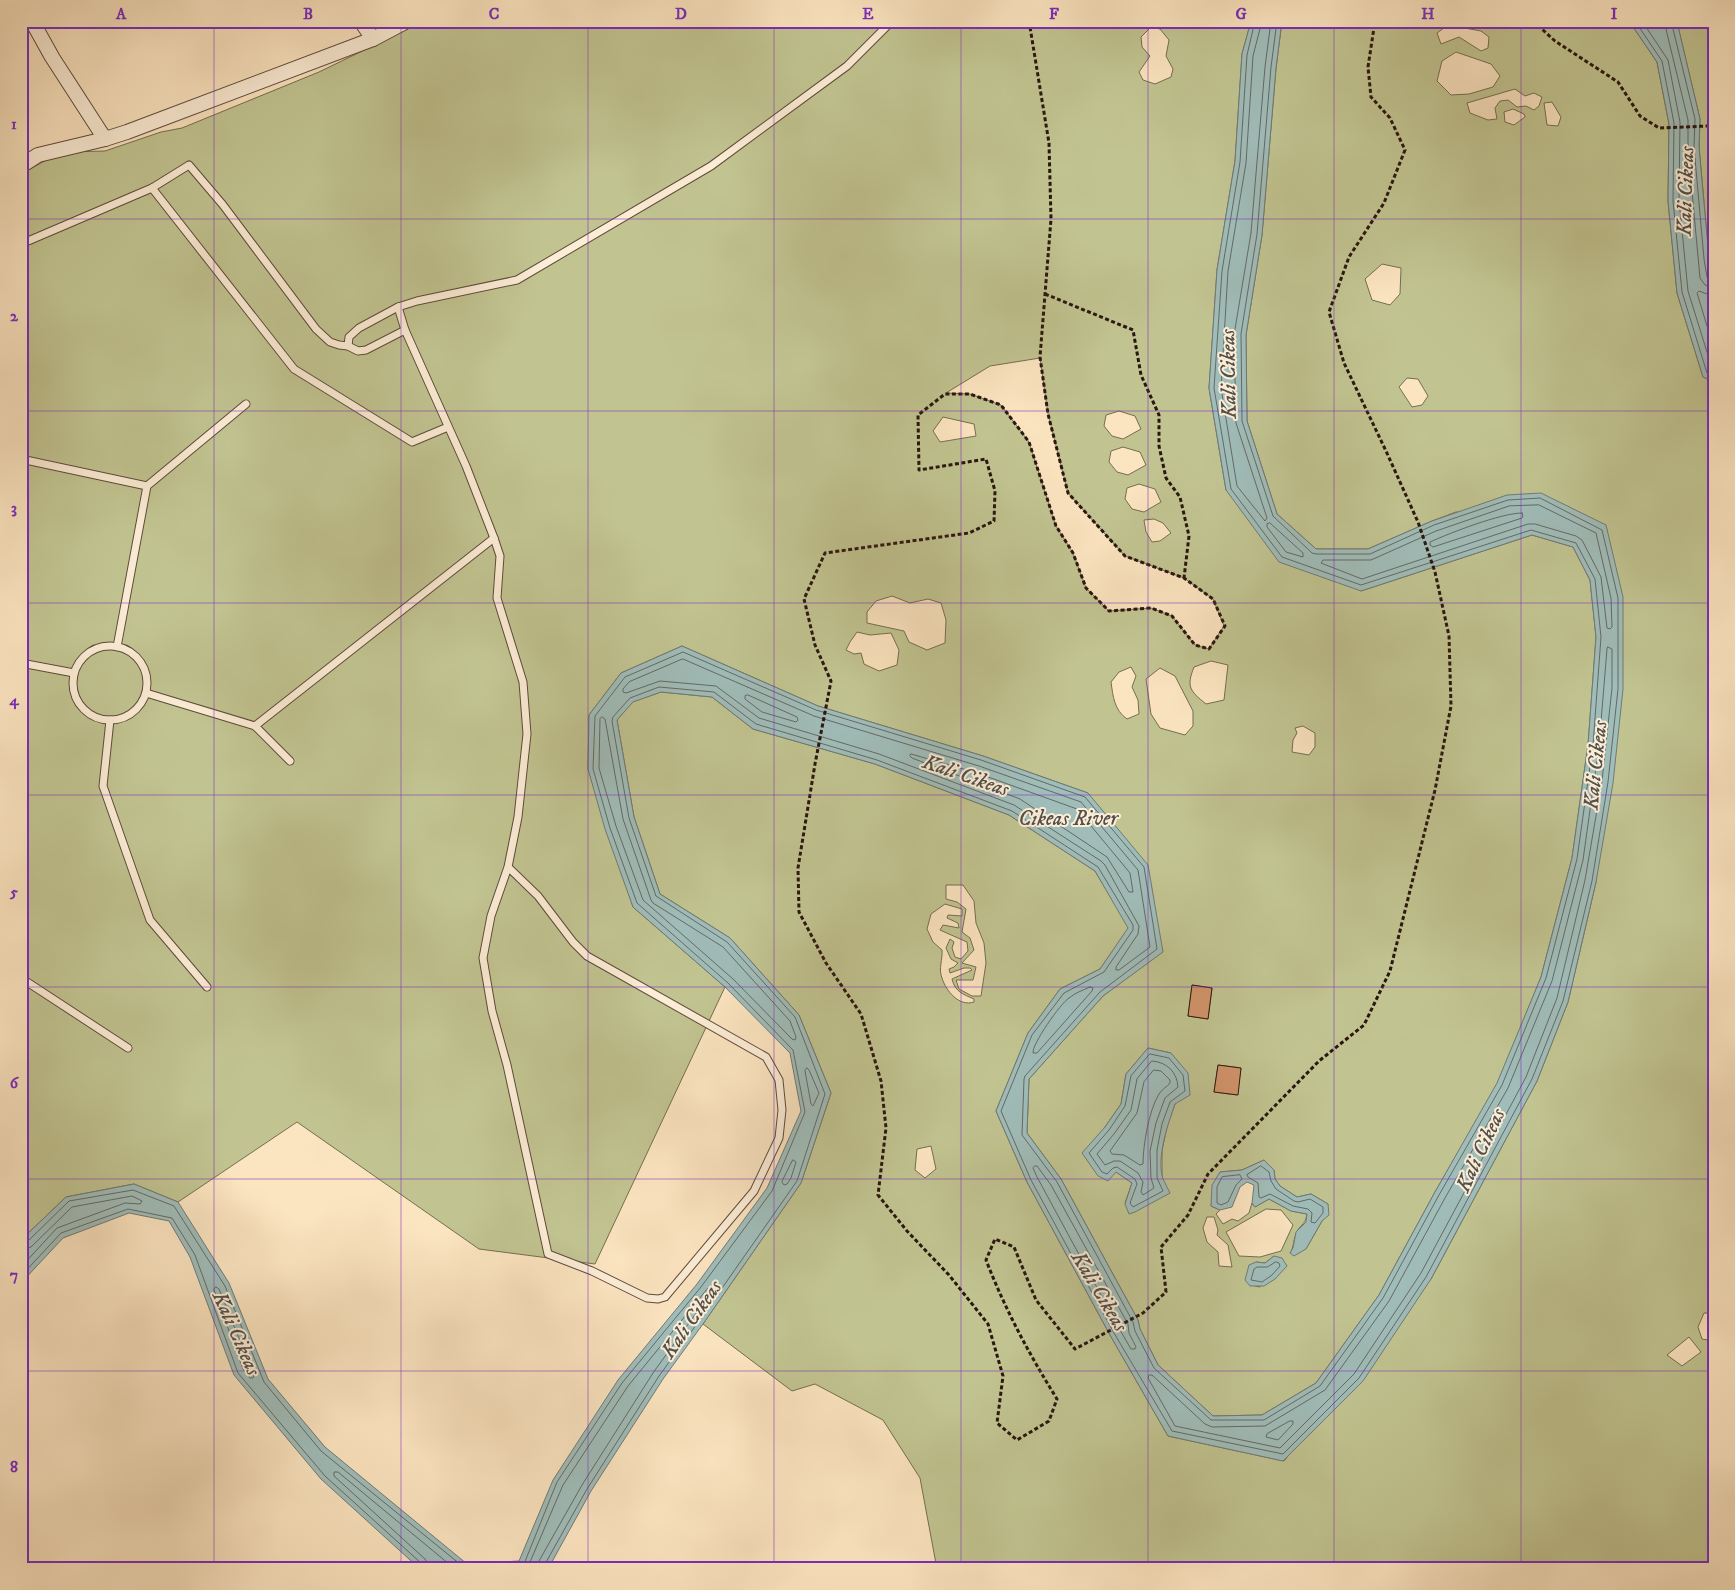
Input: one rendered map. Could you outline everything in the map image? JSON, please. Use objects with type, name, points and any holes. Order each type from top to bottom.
[{"type":"street","points":[[32,21],[52,57],[105,139]]},
{"type":"street","points":[[361,21],[373,39]]},
{"type":"street","points":[[21,166],[38,155],[105,139],[373,39],[407,21]]},
{"type":"lane","points":[[348,346],[349,337],[359,328],[398,307],[417,301],[517,280],[711,166],[847,66],[892,21]]},
{"type":"lane","points":[[21,244],[152,188],[189,165],[223,205],[316,330],[330,342],[348,346],[358,351],[366,350],[405,330]]},
{"type":"lane","points":[[152,188],[294,369],[412,442],[448,427]]},
{"type":"lane","points":[[398,307],[405,330],[466,466],[494,538],[500,556],[497,598],[523,682],[527,734],[518,817],[508,867],[491,916],[483,958],[492,1011],[508,1065],[548,1254],[592,1271],[647,1298],[658,1299],[666,1297],[754,1191],[779,1138],[782,1110],[779,1080],[766,1057],[587,956],[573,942],[538,896],[508,867]]},
{"type":"lane","points":[[117,647],[147,486],[246,404]]},
{"type":"lane","points":[[21,459],[147,486]]},
{"type":"lane","points":[[255,726],[494,538]]},
{"type":"lane","points":[[103,647],[117,647],[128,651],[137,658],[144,668],[147,680],[146,692],[133,712],[122,718],[110,720],[97,717],[85,710],[77,699],[73,686],[74,673],[80,661],[90,652],[103,647]]},
{"type":"lane","points":[[21,662],[74,673]]},
{"type":"lane","points":[[146,692],[255,726],[290,761]]},
{"type":"lane","points":[[110,720],[102,786],[150,920],[207,987]]},
{"type":"lane","points":[[21,978],[128,1048]]},
{"type":"path","points":[[1029,21],[1049,143],[1051,219],[1040,357],[1048,414],[1068,492],[1125,556],[1184,578],[1213,599],[1224,626],[1209,649],[1195,645],[1172,616],[1151,608],[1109,611],[1086,588],[1073,553],[1056,526],[1029,442],[1023,434],[1001,405],[970,394],[945,394],[918,415],[919,470],[986,459],[995,491],[994,521],[968,533],[825,553],[804,598],[815,645],[831,681],[798,868],[799,912],[826,963],[861,1014],[881,1081],[886,1128],[878,1195],[907,1231],[949,1275],[988,1324],[1003,1376],[997,1423],[1017,1440],[1049,1421],[1057,1399],[1032,1360],[1001,1299],[986,1260],[995,1239],[1014,1247],[1036,1300],[1076,1349],[1143,1313],[1166,1292],[1161,1246],[1188,1215],[1208,1174],[1319,1061],[1364,1025],[1390,971],[1435,790],[1451,706],[1449,636],[1435,572],[1418,522],[1344,363],[1330,312],[1349,257],[1384,203],[1405,150],[1390,118],[1371,98],[1368,67],[1375,21]]},
{"type":"path","points":[[1533,21],[1555,41],[1618,82],[1640,116],[1659,128],[1708,126],[1714,128]]},
{"type":"path","points":[[1045,294],[1133,330],[1141,375],[1159,416],[1159,446],[1166,478],[1180,496],[1189,536],[1184,578]]},
{"type":"green space","points":[[424,21],[1251,21],[1242,54],[1235,161],[1217,270],[1209,388],[1226,490],[1361,591],[1532,535],[1573,547],[1590,580],[1596,637],[1588,745],[1572,858],[1541,977],[1498,1083],[1435,1192],[1379,1295],[1316,1383],[1262,1415],[1213,1416],[1158,1365],[1140,1329],[1138,1320],[1061,1179],[1027,1133],[1029,1079],[1103,996],[1163,951],[1088,793],[983,756],[818,706],[682,646],[621,673],[589,715],[588,769],[633,907],[725,987],[595,1264],[479,1249],[297,1122],[178,1202],[134,1184],[66,1197],[21,1240],[21,174],[61,152],[105,151],[161,132],[182,128],[319,72]],"holes":[[[1151,27],[1160,29],[1169,40],[1166,56],[1173,69],[1171,77],[1155,84],[1143,80],[1139,72],[1150,56],[1142,47],[1141,37]],[[1040,358],[1048,414],[1068,493],[1125,556],[1184,578],[1213,599],[1224,626],[1209,649],[1195,645],[1172,616],[1151,608],[1109,611],[1086,588],[1073,553],[1056,526],[1029,442],[1001,405],[970,394],[946,393],[990,366]],[[1119,411],[1135,416],[1141,429],[1123,439],[1112,436],[1104,426],[1106,415]],[[943,417],[974,424],[976,436],[940,442],[933,431]],[[1123,447],[1140,452],[1146,465],[1128,475],[1117,472],[1109,462],[1111,451]],[[1139,484],[1155,489],[1161,502],[1144,512],[1132,509],[1125,499],[1127,488]],[[1154,519],[1163,523],[1171,533],[1160,541],[1152,542],[1146,532],[1144,520]],[[892,596],[910,603],[928,599],[941,603],[946,620],[945,643],[927,650],[909,642],[904,631],[867,623],[867,612],[876,601]],[[857,632],[870,635],[891,633],[899,650],[897,665],[879,671],[864,664],[861,653],[854,654],[846,650]],[[1211,661],[1228,665],[1224,700],[1206,704],[1193,692],[1190,679],[1194,667]],[[1131,667],[1136,676],[1132,687],[1138,700],[1139,714],[1127,719],[1119,711],[1111,682],[1119,672]],[[1160,668],[1175,676],[1193,711],[1193,726],[1185,735],[1160,728],[1151,714],[1146,679]],[[1303,726],[1315,733],[1315,747],[1309,755],[1292,752],[1293,740],[1297,733],[1295,728]],[[1192,985],[1212,988],[1208,1019],[1188,1016]],[[1148,1048],[1171,1053],[1175,1104],[1167,1126],[1162,1151],[1162,1177],[1125,1203],[1132,1183],[1116,1172],[1105,1127],[1121,1104],[1126,1074]],[[1218,1065],[1241,1068],[1237,1095],[1214,1092]],[[1264,1160],[1274,1170],[1275,1179],[1280,1186],[1297,1197],[1311,1194],[1328,1204],[1322,1221],[1306,1249],[1290,1253],[1297,1231],[1305,1221],[1307,1214],[1291,1211],[1269,1199],[1255,1207],[1252,1203],[1249,1213],[1238,1221],[1232,1219],[1223,1224],[1216,1214],[1220,1210],[1211,1206],[1220,1172],[1242,1170]],[[1266,1209],[1281,1210],[1293,1225],[1281,1251],[1260,1257],[1239,1256],[1226,1232]],[[1207,1217],[1214,1217],[1218,1230],[1217,1235],[1228,1245],[1232,1267],[1219,1266],[1218,1252],[1207,1242],[1203,1228]],[[1274,1256],[1260,1287],[1255,1286],[1256,1262],[1265,1263]]]},
{"type":"green space","points":[[1282,21],[1629,21],[1657,62],[1669,124],[1668,201],[1677,293],[1703,377],[1714,382],[1714,1313],[1704,1313],[1698,1327],[1702,1339],[1714,1341],[1714,1569],[937,1569],[920,1478],[883,1420],[815,1384],[792,1391],[703,1324],[801,1183],[831,1093],[799,1015],[730,938],[660,894],[634,817],[617,720],[632,702],[661,692],[712,697],[753,729],[875,764],[1009,815],[1095,871],[1129,928],[1100,969],[1060,989],[1028,1033],[996,1111],[1027,1182],[1110,1335],[1168,1436],[1284,1461],[1431,1279],[1537,1081],[1568,1002],[1596,882],[1605,525],[1456,512],[1368,549],[1316,549],[1277,514],[1247,421],[1246,335],[1262,235],[1276,68]],"holes":[[[1448,25],[1481,31],[1489,37],[1488,48],[1481,51],[1459,37],[1441,44],[1437,33]],[[1456,52],[1491,64],[1500,76],[1493,87],[1469,94],[1451,95],[1437,81],[1442,61]],[[1515,89],[1525,96],[1534,93],[1542,97],[1539,106],[1534,110],[1526,106],[1517,107],[1508,100],[1500,101],[1495,108],[1497,119],[1488,120],[1470,113],[1467,103]],[[1552,102],[1561,117],[1558,126],[1547,125],[1544,103]],[[1513,109],[1524,114],[1525,117],[1514,125],[1505,122],[1504,112]],[[1382,264],[1401,268],[1400,294],[1390,305],[1372,300],[1365,279]],[[1407,378],[1418,379],[1428,396],[1422,405],[1412,407],[1399,387]],[[946,885],[963,885],[974,901],[976,923],[984,943],[986,963],[981,996],[972,996],[959,989],[956,980],[973,980],[976,967],[962,963],[974,950],[970,938],[962,932],[966,909],[957,902],[946,899]],[[945,904],[962,909],[962,916],[948,915],[947,918],[958,923],[959,928],[943,925],[940,930],[967,942],[968,951],[961,959],[955,957],[952,948],[954,942],[950,939],[946,948],[951,959],[958,963],[949,969],[950,973],[964,968],[972,970],[952,979],[957,990],[974,999],[974,1002],[963,1002],[950,993],[940,971],[942,950],[933,942],[927,929],[931,914]],[[931,1146],[936,1169],[925,1178],[915,1170],[917,1149]],[[1689,1337],[1701,1352],[1682,1366],[1667,1355]]]},
{"type":"green space","points":[[1673,21],[1714,21],[1714,291],[1709,258],[1699,147],[1700,119],[1678,27]]},
{"type":"water","name":"Cikeas River","points":[[1251,21],[1282,21],[1276,68],[1262,235],[1246,335],[1247,421],[1277,514],[1316,549],[1368,549],[1432,521],[1507,495],[1541,493],[1606,525],[1623,597],[1623,689],[1613,783],[1596,882],[1568,1002],[1537,1081],[1431,1279],[1363,1381],[1283,1461],[1168,1436],[1110,1335],[1027,1182],[996,1111],[1028,1033],[1060,989],[1100,969],[1128,928],[1095,871],[1009,815],[875,764],[753,729],[712,697],[661,692],[633,702],[617,720],[634,817],[660,894],[730,938],[799,1015],[831,1093],[801,1183],[663,1379],[591,1491],[548,1569],[420,1569],[321,1479],[234,1375],[190,1257],[169,1221],[129,1213],[63,1238],[21,1283],[21,1240],[66,1197],[134,1184],[178,1202],[229,1283],[268,1379],[325,1447],[467,1564],[519,1561],[553,1480],[618,1380],[697,1284],[767,1188],[801,1111],[790,1053],[725,987],[633,907],[605,829],[588,769],[589,715],[621,673],[682,646],[818,706],[983,756],[1088,793],[1148,865],[1163,952],[1103,996],[1029,1079],[1027,1133],[1061,1179],[1138,1320],[1140,1329],[1158,1365],[1213,1416],[1262,1415],[1316,1383],[1379,1295],[1497,1083],[1541,977],[1572,858],[1588,745],[1596,637],[1590,580],[1573,547],[1532,535],[1361,591],[1279,562],[1226,490],[1209,388],[1217,270],[1235,161],[1242,54]]},
{"type":"water","name":"Kali Cikeas","points":[[1629,21],[1673,21],[1678,26],[1700,119],[1699,147],[1709,258],[1714,291],[1714,382],[1703,377],[1677,293],[1668,201],[1669,124],[1657,62]]},
{"type":"water","points":[[1148,1048],[1171,1053],[1188,1073],[1190,1095],[1175,1104],[1164,1141],[1161,1171],[1170,1193],[1129,1214],[1125,1204],[1132,1183],[1116,1172],[1108,1181],[1098,1176],[1082,1153],[1105,1127],[1121,1104],[1126,1074]]},
{"type":"water","points":[[1264,1160],[1274,1170],[1275,1179],[1280,1186],[1297,1197],[1311,1194],[1328,1204],[1329,1215],[1322,1221],[1306,1249],[1294,1256],[1290,1253],[1293,1248],[1296,1232],[1306,1222],[1307,1214],[1291,1211],[1269,1199],[1255,1207],[1252,1203],[1254,1185],[1247,1182],[1240,1187],[1232,1207],[1220,1210],[1211,1206],[1212,1185],[1220,1172],[1242,1170]]},
{"type":"water","points":[[1274,1256],[1282,1258],[1287,1266],[1275,1279],[1264,1286],[1250,1286],[1245,1280],[1249,1265],[1256,1262],[1265,1263]]},
{"type":"building","points":[[1192,985],[1212,988],[1208,1019],[1188,1016]]},
{"type":"building","points":[[1218,1065],[1241,1068],[1238,1095],[1214,1092]]}]
